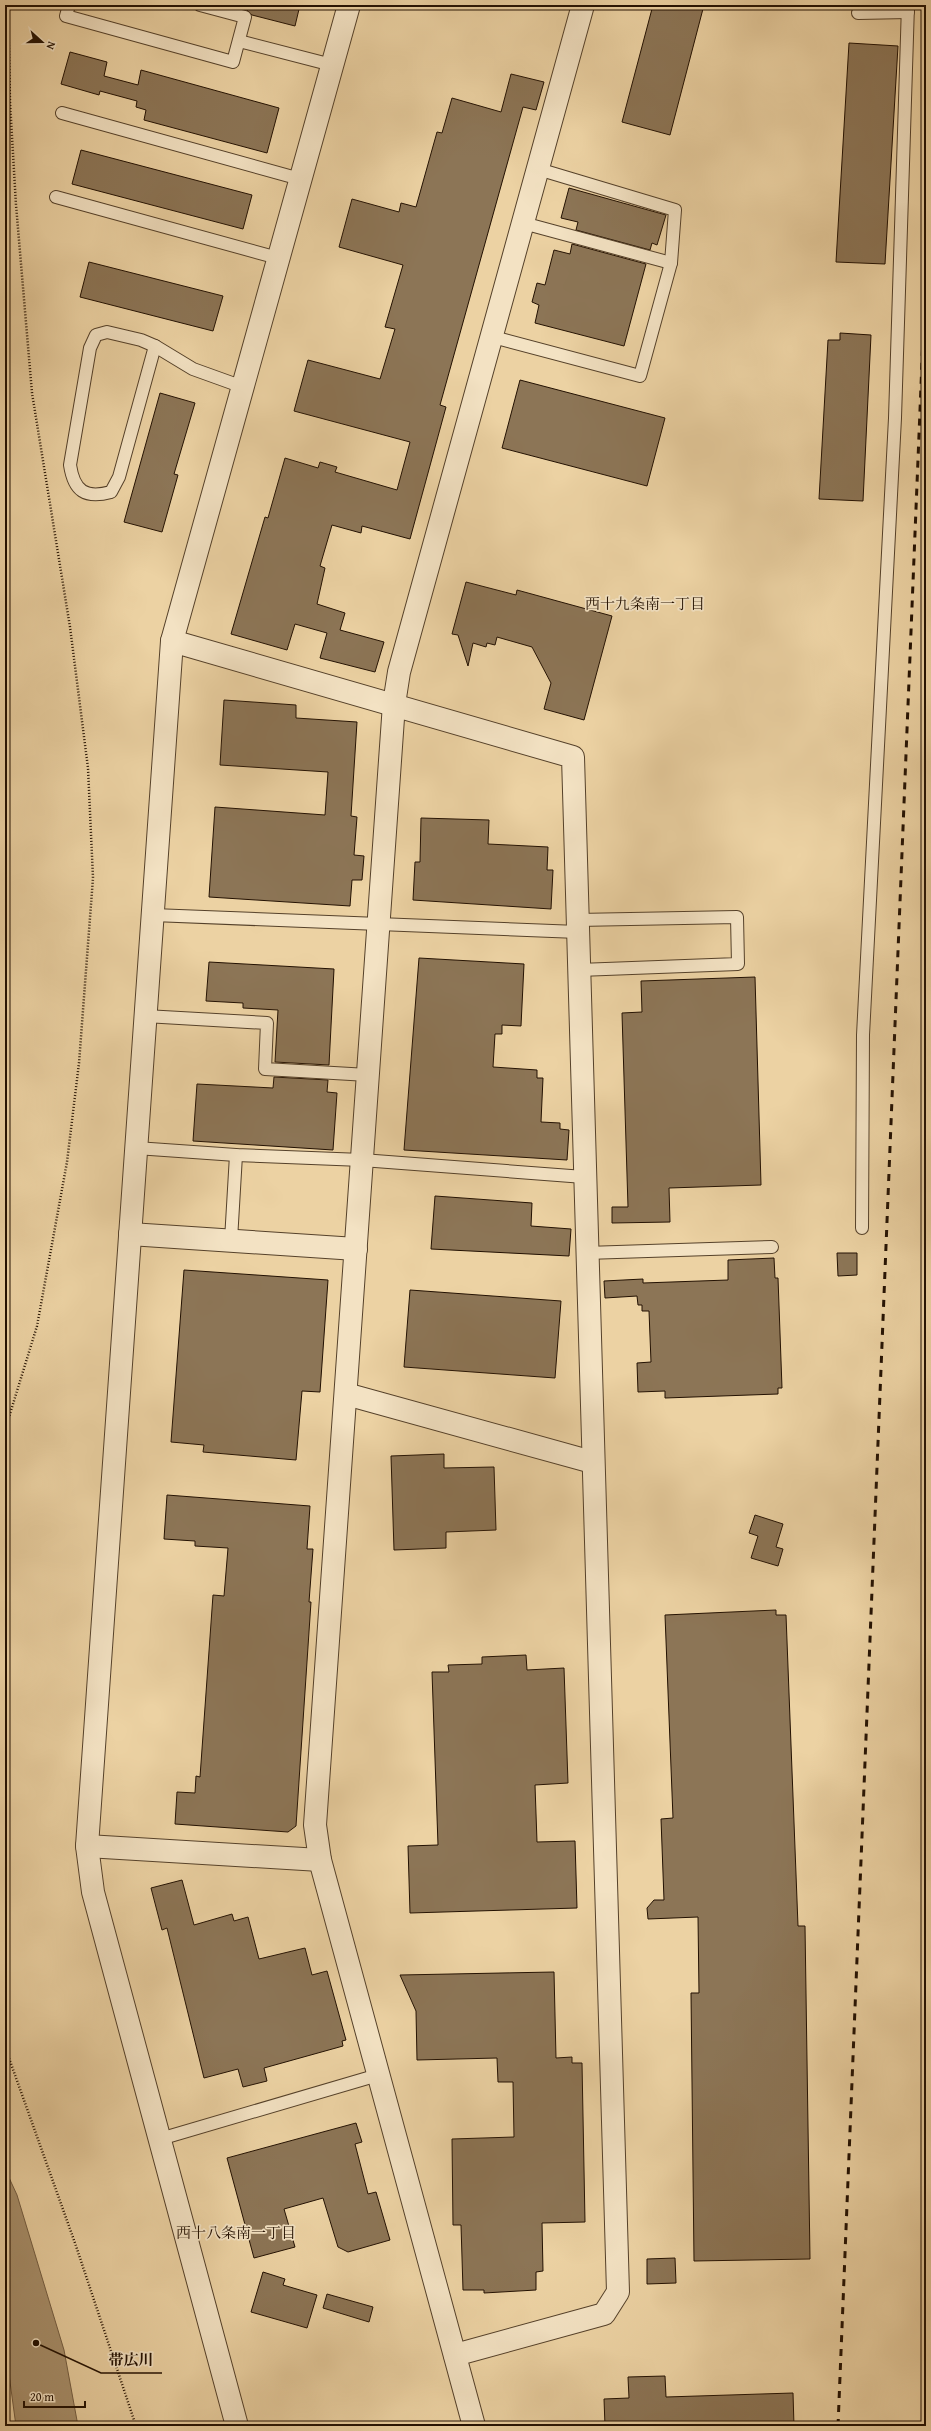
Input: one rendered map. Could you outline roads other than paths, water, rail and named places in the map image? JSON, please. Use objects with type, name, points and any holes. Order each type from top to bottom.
[{"type":"street","points":[[237,2426],[93,1892],[87,1846],[172,642],[349,5]]},
{"type":"street","points":[[474,2426],[320,1860],[315,1825],[394,704],[399,672],[493,337],[583,5]]},
{"type":"street","points":[[172,642],[394,704],[573,757],[592,1462],[618,2292],[604,2314],[455,2355]]},
{"type":"street","points":[[130,1234],[356,1249]]},
{"type":"street","points":[[346,1394],[592,1462]]},
{"type":"street","points":[[87,1846],[320,1860]]},
{"type":"lane","points":[[68,5],[66,16],[233,62],[245,17],[200,5]]},
{"type":"lane","points":[[858,13],[908,9],[895,418],[862,1035],[862,1228]]},
{"type":"lane","points":[[239,41],[332,65]]},
{"type":"lane","points":[[62,114],[300,179]]},
{"type":"lane","points":[[493,337],[640,376],[671,263],[675,210],[538,170]]},
{"type":"lane","points":[[56,197],[278,258]]},
{"type":"lane","points":[[523,223],[671,263]]},
{"type":"lane","points":[[155,346],[119,477],[111,492],[98,495],[81,490],[73,482],[70,465],[90,348],[96,335],[107,332],[140,340],[155,346],[193,369],[243,387]]},
{"type":"lane","points":[[152,915],[379,924],[577,926],[737,917],[738,964],[579,970]]},
{"type":"lane","points":[[146,1016],[267,1023],[265,1069],[368,1075]]},
{"type":"lane","points":[[136,1148],[236,1155],[362,1160],[584,1177]]},
{"type":"lane","points":[[231,1240],[236,1155]]},
{"type":"lane","points":[[586,1253],[772,1247]]},
{"type":"lane","points":[[160,2139],[378,2075]]},
{"type":"railway","points":[[838,2426],[926,263]]},
{"type":"place","name":"帯広川","points":[[36,2343]]},
{"type":"district","name":"西十九条南一丁目","points":[[645,603]]},
{"type":"district","name":"西十八条南一丁目","points":[[236,2232]]}]
